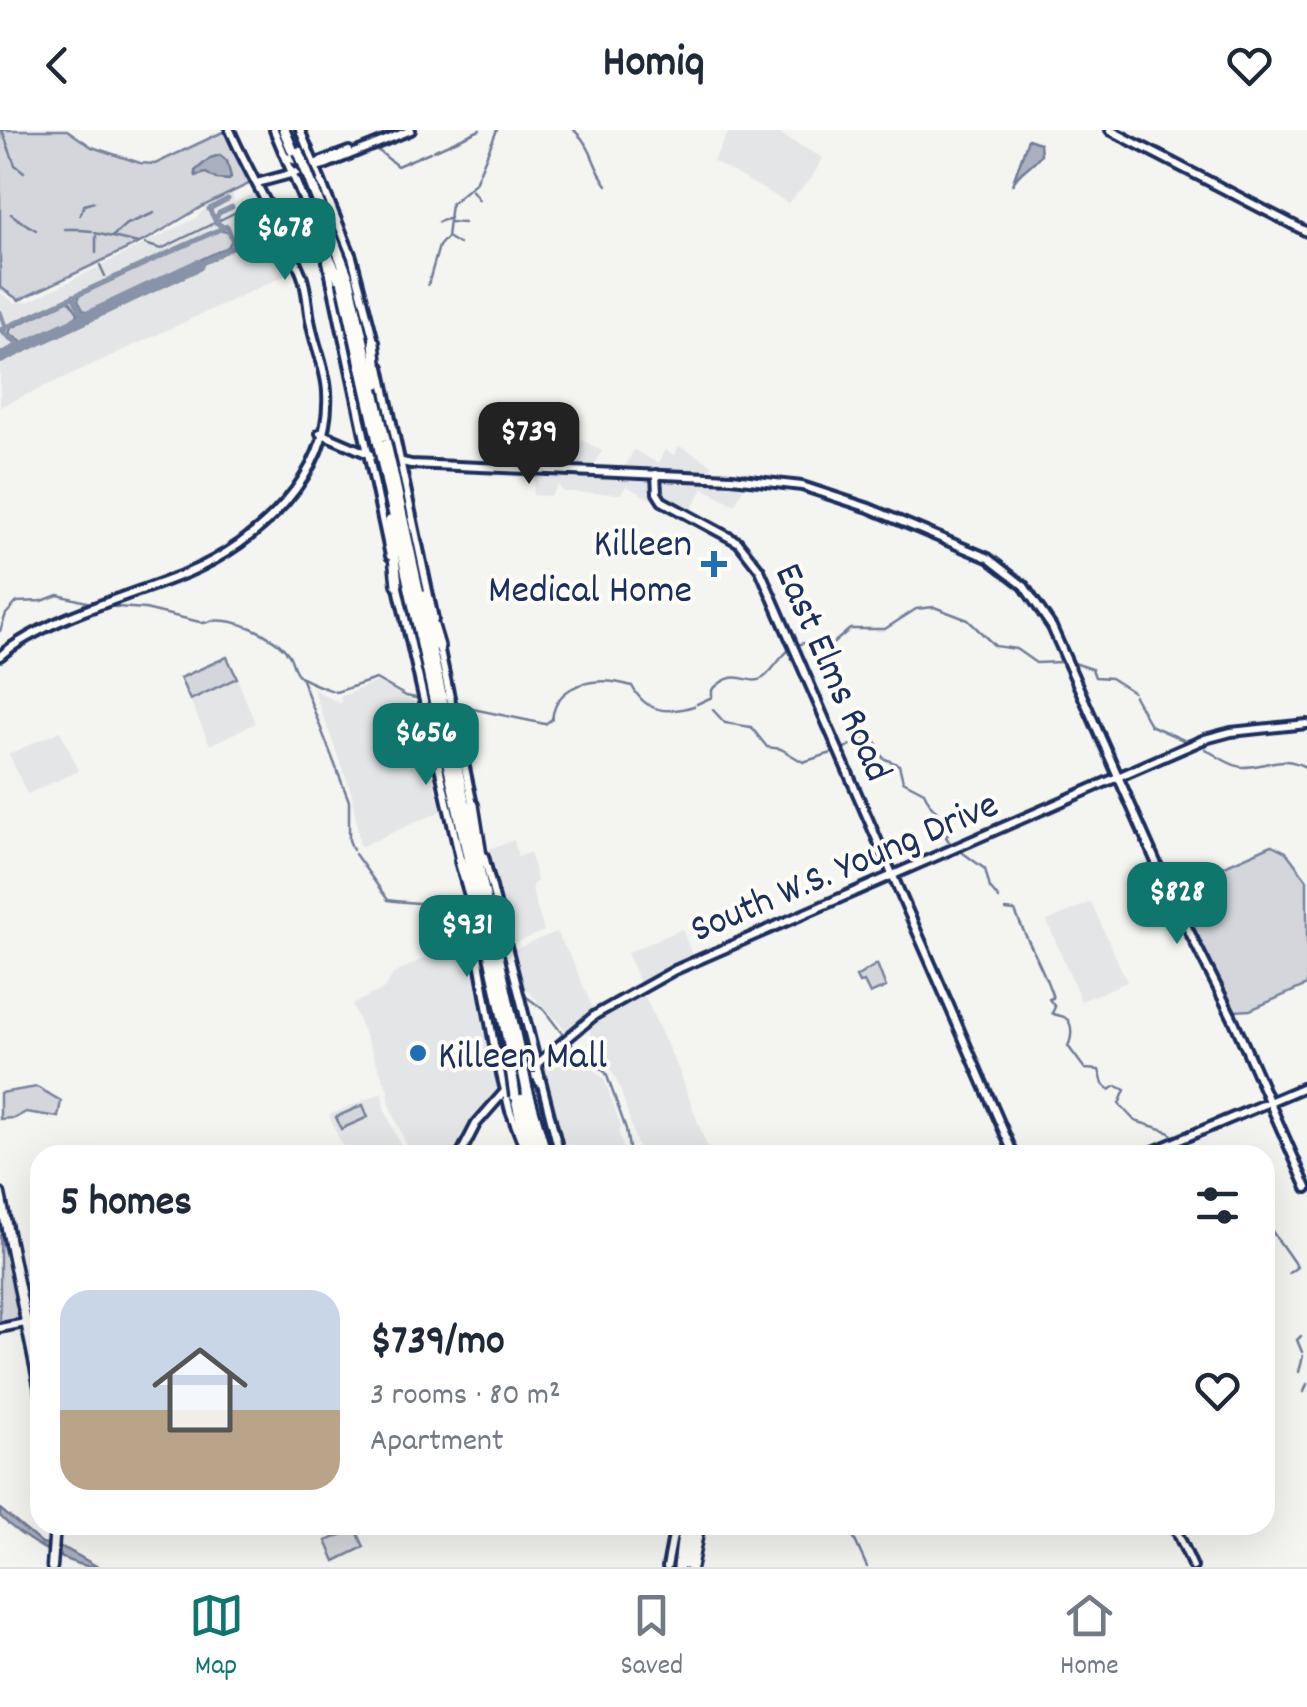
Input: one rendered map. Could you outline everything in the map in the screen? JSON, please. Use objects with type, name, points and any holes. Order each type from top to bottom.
[{"type":"highway","points":[[287,130],[349,280],[379,411]]},
{"type":"highway","points":[[311,183],[346,294],[382,443],[401,467],[437,696]]},
{"type":"highway","points":[[316,231],[346,294]]},
{"type":"highway","points":[[374,342],[382,443]]},
{"type":"highway","points":[[401,467],[412,562],[437,696],[498,958]]},
{"type":"highway","points":[[397,584],[401,467]]},
{"type":"highway","points":[[412,562],[439,646]]},
{"type":"highway","points":[[440,708],[526,1145]]},
{"type":"highway","points":[[473,805],[512,1067]]},
{"type":"highway","points":[[460,861],[493,973]]},
{"type":"highway","points":[[517,1095],[544,1145]]},
{"type":"highway","points":[[517,1095],[534,1145]]},
{"type":"highway","points":[[683,1535],[687,1567]]},
{"type":"highway","points":[[684,1535],[687,1567]]},
{"type":"highway","points":[[687,1567],[697,1535]]},
{"type":"main road","points":[[0,654],[23,636],[190,570],[234,543],[269,515],[312,457],[321,434],[328,393],[304,280],[230,130]]},
{"type":"main road","points":[[274,130],[297,154],[319,164]]},
{"type":"main road","points":[[292,173],[300,130]]},
{"type":"main road","points":[[402,130],[319,164],[311,183],[316,231],[332,282],[397,584],[473,805],[496,914],[557,1145]]},
{"type":"main road","points":[[292,173],[410,130]]},
{"type":"main road","points":[[1110,130],[1307,232]]},
{"type":"main road","points":[[1130,150],[1140,146]]},
{"type":"main road","points":[[255,183],[280,172],[297,154]]},
{"type":"main road","points":[[280,172],[292,173],[311,183],[352,257],[399,449],[439,646],[437,696]]},
{"type":"main road","points":[[250,174],[265,179]]},
{"type":"main road","points":[[260,192],[265,179]]},
{"type":"main road","points":[[321,434],[401,467]]},
{"type":"main road","points":[[363,435],[370,448],[390,452],[395,448],[396,438]]},
{"type":"main road","points":[[350,448],[363,435]]},
{"type":"main road","points":[[371,472],[380,460],[401,467],[645,474],[658,468]]},
{"type":"main road","points":[[658,468],[668,475],[756,479],[802,486],[878,512],[998,564],[1024,586],[1048,618],[1307,1188]]},
{"type":"main road","points":[[656,488],[658,468]]},
{"type":"main road","name":"East Elms Road","points":[[645,474],[662,501],[738,542],[754,560],[1010,1145]]},
{"type":"main road","points":[[656,488],[668,475]]},
{"type":"main road","points":[[440,708],[460,861],[512,1067],[511,1078],[534,1054]]},
{"type":"main road","name":"South W.S. Young Drive","points":[[465,1145],[476,1124],[498,1098],[536,1064],[604,1008],[675,970],[1217,735],[1307,724]]},
{"type":"main road","points":[[534,1054],[547,1056],[540,1077]]},
{"type":"main road","points":[[512,1067],[505,1091],[517,1095]]},
{"type":"main road","points":[[517,1095],[510,1094],[531,1076],[536,1076],[542,1088]]},
{"type":"main road","points":[[1168,1145],[1307,1086]]},
{"type":"main road","points":[[498,1098],[517,1095]]},
{"type":"main road","points":[[0,1194],[30,1341]]},
{"type":"main road","points":[[0,1328],[30,1321]]},
{"type":"main road","points":[[52,1564],[55,1535]]},
{"type":"main road","points":[[668,1567],[679,1535]]},
{"type":"main road","points":[[1179,1535],[1193,1567]]},
{"type":"shaded area","points":[[0,130],[67,130],[92,147],[155,164],[227,130],[251,183],[148,239],[19,300],[0,287]]},
{"type":"shaded area","points":[[730,130],[772,130],[823,158],[811,179],[788,203],[713,161]]},
{"type":"shaded area","points":[[255,193],[295,271],[0,407],[0,292],[14,303],[30,301],[196,218],[206,207],[228,195],[233,194],[234,203]]},
{"type":"shaded area","points":[[219,230],[230,233],[228,247],[88,312],[83,310],[80,295]]},
{"type":"shaded area","points":[[69,300],[78,313],[76,318],[23,343],[9,333],[11,328]]},
{"type":"shaded area","points":[[582,440],[602,451],[593,474],[620,475],[634,450],[658,463],[665,450],[674,455],[679,446],[713,465],[708,474],[695,474],[696,485],[698,479],[746,481],[735,505],[703,488],[687,518],[626,486],[621,494],[563,492],[558,485],[551,496],[533,495],[535,472],[523,471],[524,442],[563,444],[573,455]]},
{"type":"shaded area","points":[[227,657],[237,678],[190,700],[180,678]]},
{"type":"shaded area","points":[[237,678],[255,723],[210,745],[190,700]]},
{"type":"shaded area","points":[[378,681],[418,705],[441,811],[360,847],[352,794],[313,689],[339,703],[340,697]]},
{"type":"shaded area","points":[[60,731],[79,771],[27,794],[9,754]]},
{"type":"shaded area","points":[[514,840],[518,857],[530,852],[531,855],[537,881],[532,885],[533,894],[544,931],[508,946],[486,850]]},
{"type":"shaded area","points":[[1272,845],[1286,852],[1307,880],[1307,985],[1250,1010],[1235,1011],[1172,889]]},
{"type":"shaded area","points":[[1091,902],[1127,982],[1081,1001],[1047,921]]},
{"type":"shaded area","points":[[459,922],[472,973],[481,971],[499,1089],[477,1115],[460,1145],[407,1145],[352,1004],[384,989],[393,974],[442,949],[439,927]]},
{"type":"shaded area","points":[[682,929],[693,957],[640,985],[627,953]]},
{"type":"shaded area","points":[[556,932],[594,1011],[568,1032],[525,988],[518,991],[510,951]]},
{"type":"shaded area","points":[[877,964],[886,987],[870,994],[856,977]]},
{"type":"shaded area","points":[[643,993],[679,1071],[706,1145],[637,1145],[620,1088],[592,1044],[589,1025]]},
{"type":"shaded area","points":[[566,1044],[604,1079],[621,1126],[622,1145],[559,1145],[541,1072]]},
{"type":"shaded area","points":[[37,1087],[61,1101],[58,1117],[26,1112],[0,1119],[0,1093]]},
{"type":"shaded area","points":[[382,1093],[384,1108],[401,1145],[342,1145],[329,1115]]},
{"type":"shaded area","points":[[363,1105],[368,1117],[341,1129],[336,1117]]},
{"type":"shaded area","points":[[0,1234],[23,1319],[0,1326]]},
{"type":"shaded area","points":[[341,1535],[359,1535],[364,1547],[335,1561],[326,1541]]},
{"type":"water","points":[[1028,139],[1040,143],[1041,154],[1012,185]]},
{"type":"water","points":[[220,155],[227,161],[229,180],[206,173],[196,176],[195,171]]},
{"type":"water","points":[[0,1509],[42,1544],[66,1549],[98,1567],[73,1562],[45,1549],[0,1516]]},
{"type":"waterway","points":[[2,130],[15,165],[24,172]]},
{"type":"waterway","points":[[433,151],[480,130]]},
{"type":"waterway","points":[[459,244],[447,237],[451,204],[475,183],[497,130]]},
{"type":"waterway","points":[[574,130],[586,144],[607,185]]},
{"type":"waterway","points":[[369,151],[379,151],[397,166],[430,152]]},
{"type":"waterway","points":[[471,189],[479,200]]},
{"type":"waterway","points":[[80,215],[84,205],[94,202]]},
{"type":"waterway","points":[[218,221],[236,212]]},
{"type":"waterway","points":[[113,236],[125,225],[154,213]]},
{"type":"waterway","points":[[11,214],[22,222]]},
{"type":"waterway","points":[[438,222],[450,218]]},
{"type":"waterway","points":[[450,222],[464,223]]},
{"type":"waterway","points":[[24,223],[36,230]]},
{"type":"waterway","points":[[145,244],[161,249],[214,223]]},
{"type":"waterway","points":[[65,229],[78,229]]},
{"type":"waterway","points":[[80,230],[92,231]]},
{"type":"waterway","points":[[95,233],[138,243]]},
{"type":"waterway","points":[[96,236],[96,253]]},
{"type":"waterway","points":[[428,285],[439,246],[447,237]]},
{"type":"waterway","points":[[100,265],[105,276]]},
{"type":"waterway","points":[[0,631],[6,614],[17,602],[42,601],[58,595],[95,604]]},
{"type":"waterway","points":[[103,606],[145,609],[204,623],[238,624],[273,640],[289,655],[298,674],[317,685],[336,692],[376,679],[406,696],[431,701]]},
{"type":"waterway","points":[[814,650],[830,646],[850,629],[885,629],[916,609],[934,607],[968,620],[995,646],[1016,649],[1036,663],[1061,662]]},
{"type":"waterway","points":[[797,645],[811,646]]},
{"type":"waterway","points":[[697,704],[712,697],[712,690],[721,682],[736,677],[763,678],[790,649]]},
{"type":"waterway","points":[[1074,663],[1092,669],[1095,677],[1111,678],[1133,692]]},
{"type":"waterway","points":[[301,677],[349,801],[349,840],[353,850]]},
{"type":"waterway","points":[[444,703],[545,724],[552,719],[562,696],[571,689],[607,681],[632,686],[644,702],[658,709],[694,706]]},
{"type":"waterway","points":[[1134,696],[1150,725],[1188,742]]},
{"type":"waterway","points":[[713,710],[725,723],[751,727],[767,747],[781,749],[803,762],[835,752]]},
{"type":"waterway","points":[[843,749],[874,737],[883,758],[899,765],[903,781],[924,792],[929,802]]},
{"type":"waterway","points":[[1205,749],[1237,766],[1282,761],[1307,768]]},
{"type":"waterway","points":[[930,804],[943,819]]},
{"type":"waterway","points":[[949,824],[951,829],[946,837],[952,846]]},
{"type":"waterway","points":[[959,850],[985,869],[990,888],[999,899]]},
{"type":"waterway","points":[[355,854],[388,900],[444,908],[462,919],[479,966]]},
{"type":"waterway","points":[[1006,910],[1015,911],[1049,986],[1053,998],[1049,999],[1055,1007],[1052,1013],[1070,1023],[1068,1046],[1085,1069],[1099,1070],[1109,1090],[1117,1086],[1125,1090],[1119,1104],[1135,1121],[1165,1130],[1176,1138]]},
{"type":"waterway","points":[[524,995],[544,1010],[564,1036]]},
{"type":"waterway","points":[[569,1042],[606,1073],[628,1145]]},
{"type":"waterway","points":[[1275,1235],[1297,1267],[1289,1273]]},
{"type":"waterway","points":[[1301,1336],[1297,1340],[1302,1352]]},
{"type":"waterway","points":[[1299,1372],[1303,1356]]},
{"type":"waterway","points":[[1304,1392],[1307,1384]]},
{"type":"waterway","points":[[853,1535],[867,1567]]},
{"type":"taxiway","points":[[222,226],[209,209],[228,199]]},
{"type":"taxiway","points":[[215,220],[219,213],[232,207]]},
{"type":"taxiway","points":[[0,330],[227,226],[235,246],[212,258]]},
{"type":"taxiway","points":[[237,247],[262,235]]},
{"type":"taxiway","points":[[198,265],[213,258]]},
{"type":"taxiway","points":[[73,296],[84,318]]},
{"type":"taxiway","points":[[0,312],[6,329]]},
{"type":"taxiway","points":[[1,331],[20,346],[27,345]]},
{"type":"runway","points":[[0,358],[198,265]]},
{"type":"place","name":"Killeen Medical Home","points":[[714,564]]},
{"type":"place","name":"Killeen Mall","points":[[418,1053]]}]
